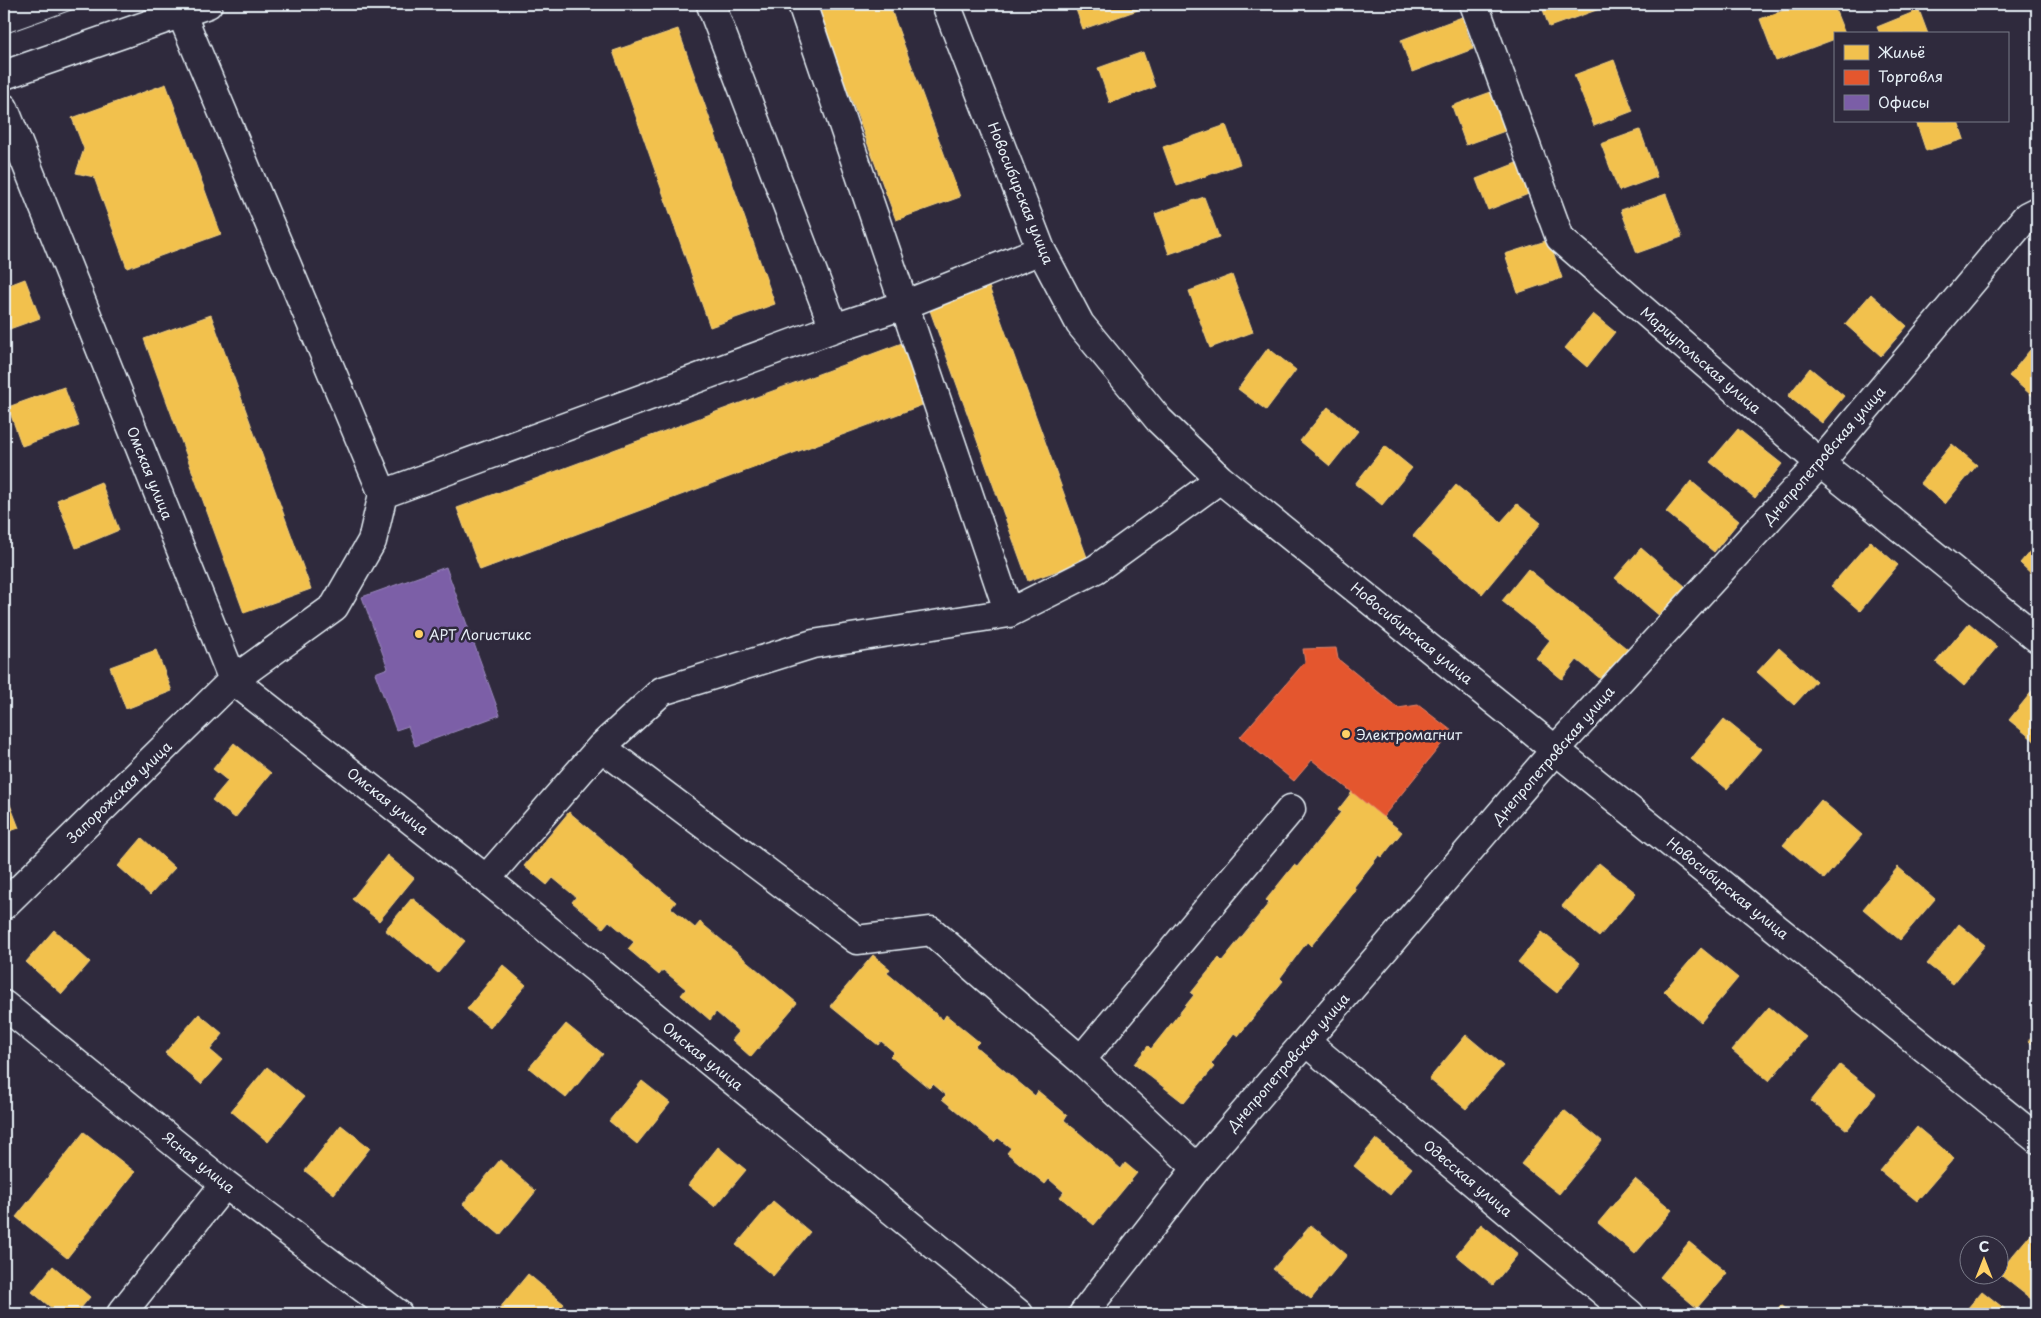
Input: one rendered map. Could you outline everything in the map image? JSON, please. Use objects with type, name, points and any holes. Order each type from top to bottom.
[{"type":"street","points":[[4,75],[208,4]]},
{"type":"street","points":[[714,4],[711,5],[834,328]]},
{"type":"street","points":[[802,4],[1009,613]]},
{"type":"street","name":"Новосибирская улица","points":[[946,4],[1041,250],[1080,324],[1159,420],[1220,479],[2037,1139]]},
{"type":"street","name":"Мариупольская улица","points":[[1474,4],[1560,238],[1820,464],[2037,638]]},
{"type":"street","points":[[181,13],[383,494],[834,328],[904,305],[1041,250]]},
{"type":"street","name":"Омская улица","points":[[4,108],[233,680],[486,879],[1019,1314]]},
{"type":"street","name":"Днепропетровская улица","points":[[1083,1314],[1197,1168],[1556,749],[1820,464],[2027,216],[2037,211]]},
{"type":"street","points":[[486,879],[601,747],[662,691],[813,644],[1009,613],[1096,569],[1220,479]]},
{"type":"street","name":"Запорожская улица","points":[[4,905],[233,680],[334,607],[372,541],[383,494]]},
{"type":"street","points":[[601,747],[857,940],[931,931],[1081,1060],[1197,1168]]},
{"type":"street","points":[[1081,1060],[1290,809]]},
{"type":"street","name":"Ясная улица","points":[[4,1005],[225,1184],[398,1314]]},
{"type":"street","name":"Одесская улица","points":[[1306,1042],[1630,1314]]},
{"type":"street","points":[[121,1314],[225,1184]]},
{"type":"building: Жильё","points":[[816,4],[889,4],[960,197],[896,220]]},
{"type":"building: Жильё","points":[[1074,4],[1136,4],[1138,10],[1083,29]]},
{"type":"building: Жильё","points":[[1541,4],[1604,4],[1605,7],[1549,27]]},
{"type":"building: Жильё","points":[[1800,4],[1833,4],[1844,32],[1834,32],[1834,39],[1776,61],[1760,19]]},
{"type":"building: Жильё","points":[[1919,10],[1927,32],[1879,32],[1877,27]]},
{"type":"building: Жильё","points":[[1462,17],[1473,49],[1412,72],[1401,40]]},
{"type":"building: Жильё","points":[[678,29],[775,304],[710,327],[613,51]]},
{"type":"building: Жильё","points":[[1143,52],[1155,87],[1110,103],[1098,68]]},
{"type":"building: Жильё","points":[[1614,60],[1633,111],[1594,126],[1574,75]]},
{"type":"building: Жильё","points":[[166,84],[221,234],[127,268],[94,177],[76,173],[84,149],[72,118]]},
{"type":"building: Жильё","points":[[1491,92],[1505,131],[1466,145],[1452,106]]},
{"type":"building: Жильё","points":[[1916,122],[1958,122],[1964,139],[1926,151]]},
{"type":"building: Жильё","points":[[1226,125],[1240,164],[1177,186],[1163,147]]},
{"type":"building: Жильё","points":[[1640,130],[1657,177],[1619,191],[1601,144]]},
{"type":"building: Жильё","points":[[1519,162],[1531,193],[1488,210],[1476,179]]},
{"type":"building: Жильё","points":[[1666,194],[1682,237],[1637,253],[1621,210]]},
{"type":"building: Жильё","points":[[1204,197],[1219,237],[1169,254],[1155,214]]},
{"type":"building: Жильё","points":[[1549,240],[1562,278],[1518,293],[1505,254]]},
{"type":"building: Жильё","points":[[1232,275],[1253,332],[1210,348],[1189,291]]},
{"type":"building: Жильё","points":[[25,279],[40,318],[4,331],[4,287]]},
{"type":"building: Жильё","points":[[988,284],[1088,560],[1028,581],[928,305]]},
{"type":"building: Жильё","points":[[1871,294],[1907,326],[1881,356],[1845,324]]},
{"type":"building: Жильё","points":[[1593,314],[1615,332],[1587,367],[1565,348]]},
{"type":"building: Жильё","points":[[211,315],[311,589],[244,613],[144,339]]},
{"type":"building: Жильё","points":[[902,343],[925,404],[480,570],[457,508]]},
{"type":"building: Жильё","points":[[1268,348],[1296,370],[1266,410],[1238,389]]},
{"type":"building: Жильё","points":[[2030,350],[2037,355],[2037,400],[2009,376]]},
{"type":"building: Жильё","points":[[1810,368],[1844,396],[1822,423],[1788,396]]},
{"type":"building: Жильё","points":[[64,387],[79,426],[22,446],[8,407]]},
{"type":"building: Жильё","points":[[1328,407],[1358,431],[1330,466],[1300,441]]},
{"type":"building: Жильё","points":[[1738,429],[1782,464],[1755,498],[1710,462]]},
{"type":"building: Жильё","points":[[1952,444],[1977,465],[1945,504],[1920,483]]},
{"type":"building: Жильё","points":[[1385,446],[1412,468],[1382,505],[1355,484]]},
{"type":"building: Жильё","points":[[1691,481],[1739,521],[1714,552],[1666,512]]},
{"type":"building: Жильё","points":[[101,482],[119,530],[76,548],[57,500]]},
{"type":"building: Жильё","points":[[1456,485],[1501,522],[1517,504],[1541,523],[1482,594],[1413,536]]},
{"type":"building: Жильё","points":[[1870,541],[1898,565],[1860,611],[1831,586]]},
{"type":"building: Жильё","points":[[2037,543],[2037,579],[2020,563]]},
{"type":"building: Жильё","points":[[1641,548],[1686,587],[1661,617],[1615,578]]},
{"type":"building: Жильё","points":[[1528,569],[1636,656],[1611,687],[1577,660],[1562,679],[1536,658],[1550,640],[1502,601]]},
{"type":"building: Жильё","points":[[1969,623],[1997,647],[1964,686],[1936,662]]},
{"type":"building: Жильё","points":[[1779,648],[1816,681],[1794,705],[1757,672]]},
{"type":"building: Жильё","points":[[156,650],[172,691],[126,709],[110,667]]},
{"type":"building: Жильё","points":[[2037,685],[2037,743],[2009,720]]},
{"type":"building: Жильё","points":[[1724,719],[1761,749],[1727,789],[1691,759]]},
{"type":"building: Жильё","points":[[234,743],[271,773],[235,818],[212,800],[228,781],[213,769]]},
{"type":"building: Жильё","points":[[4,789],[19,828],[4,833]]},
{"type":"building: Жильё","points":[[1352,792],[1402,832],[1382,857],[1379,855],[1354,887],[1356,890],[1311,946],[1307,942],[1280,978],[1283,981],[1238,1036],[1234,1033],[1211,1064],[1214,1067],[1184,1103],[1134,1064],[1148,1046],[1151,1049],[1194,995],[1191,993],[1219,958],[1222,961],[1269,903],[1266,900],[1294,865],[1297,867],[1341,812],[1338,810]]},
{"type":"building: Жильё","points":[[1821,800],[1862,835],[1824,879],[1783,845]]},
{"type":"building: Жильё","points":[[569,812],[676,902],[671,908],[695,928],[700,922],[797,1003],[751,1057],[732,1040],[739,1032],[716,1012],[710,1020],[681,995],[686,989],[663,970],[659,975],[628,949],[634,942],[609,921],[603,928],[572,902],[576,897],[553,878],[547,885],[524,866]]},
{"type":"building: Жильё","points":[[142,838],[175,868],[150,895],[118,866]]},
{"type":"building: Жильё","points":[[387,855],[414,878],[379,921],[352,899]]},
{"type":"building: Жильё","points":[[1599,863],[1636,893],[1599,937],[1562,906]]},
{"type":"building: Жильё","points":[[1898,867],[1935,899],[1900,940],[1863,909]]},
{"type":"building: Жильё","points":[[412,898],[465,941],[438,973],[385,930]]},
{"type":"building: Жильё","points":[[1959,924],[1985,945],[1953,984],[1927,964]]},
{"type":"building: Жильё","points":[[54,930],[90,962],[62,994],[26,962]]},
{"type":"building: Жильё","points":[[1542,932],[1580,963],[1557,993],[1518,962]]},
{"type":"building: Жильё","points":[[1701,948],[1738,978],[1701,1022],[1664,991]]},
{"type":"building: Жильё","points":[[873,955],[890,969],[887,973],[943,1020],[946,1015],[979,1042],[975,1046],[1035,1096],[1038,1091],[1067,1115],[1064,1120],[1121,1169],[1125,1163],[1137,1173],[1094,1225],[1060,1197],[1064,1192],[1049,1179],[1045,1184],[1007,1153],[1011,1148],[998,1138],[994,1142],[942,1099],[946,1095],[933,1084],[929,1088],[890,1056],[894,1052],[881,1041],[878,1045],[830,1006]]},
{"type":"building: Жильё","points":[[503,965],[526,985],[490,1028],[467,1009]]},
{"type":"building: Жильё","points":[[1769,1007],[1806,1037],[1769,1081],[1732,1050]]},
{"type":"building: Жильё","points":[[199,1014],[223,1034],[210,1050],[222,1060],[201,1084],[165,1053]]},
{"type":"building: Жильё","points":[[566,1024],[603,1054],[566,1098],[529,1068]]},
{"type":"building: Жильё","points":[[2037,1030],[2037,1048],[2028,1041]]},
{"type":"building: Жильё","points":[[1466,1035],[1503,1066],[1466,1109],[1429,1079]]},
{"type":"building: Жильё","points":[[1840,1065],[1876,1094],[1847,1130],[1811,1101]]},
{"type":"building: Жильё","points":[[267,1067],[304,1097],[268,1142],[231,1111]]},
{"type":"building: Жильё","points":[[642,1081],[670,1103],[637,1144],[609,1121]]},
{"type":"building: Жильё","points":[[1564,1110],[1602,1141],[1559,1194],[1521,1164]]},
{"type":"building: Жильё","points":[[341,1125],[370,1148],[334,1194],[305,1171]]},
{"type":"building: Жильё","points":[[1917,1127],[1954,1158],[1917,1201],[1880,1171]]},
{"type":"building: Жильё","points":[[84,1132],[135,1172],[67,1258],[16,1217]]},
{"type":"building: Жильё","points":[[1376,1139],[1412,1168],[1390,1195],[1354,1166]]},
{"type":"building: Жильё","points":[[718,1147],[746,1170],[715,1207],[688,1185]]},
{"type":"building: Жильё","points":[[500,1160],[536,1191],[500,1235],[463,1204]]},
{"type":"building: Жильё","points":[[1635,1179],[1672,1210],[1635,1254],[1598,1223]]},
{"type":"building: Жильё","points":[[773,1201],[810,1232],[773,1276],[736,1245]]},
{"type":"building: Жильё","points":[[1481,1224],[1518,1254],[1493,1285],[1456,1255]]},
{"type":"building: Жильё","points":[[1311,1225],[1347,1255],[1311,1299],[1273,1269]]},
{"type":"building: Жильё","points":[[2035,1229],[2037,1231],[2037,1299],[2035,1302],[2008,1281],[2008,1261]]},
{"type":"building: Жильё","points":[[1689,1242],[1727,1273],[1697,1308],[1660,1277]]},
{"type":"building: Жильё","points":[[53,1266],[90,1297],[76,1314],[59,1314],[32,1292]]},
{"type":"building: Жильё","points":[[528,1274],[564,1304],[556,1314],[506,1314],[499,1309]]},
{"type":"building: Жильё","points":[[1982,1291],[2011,1314],[1963,1314]]},
{"type":"building: Жильё","points":[[1781,1305],[1792,1314],[1773,1314]]},
{"type":"building: Торговля","name":"Электромагнит","points":[[1336,648],[1338,659],[1398,708],[1418,705],[1452,731],[1383,817],[1312,760],[1294,781],[1240,737],[1305,662],[1303,649]]},
{"type":"building: Офисы","points":[[446,567],[500,715],[415,746],[408,726],[396,730],[375,673],[388,668],[362,597]]},
{"type":"tram line","points":[[4,34],[88,4]]},
{"type":"place","name":"АРТ Логистикс","points":[[419,634]]},
{"type":"place","name":"Электромагнит","points":[[1346,734]]}]
